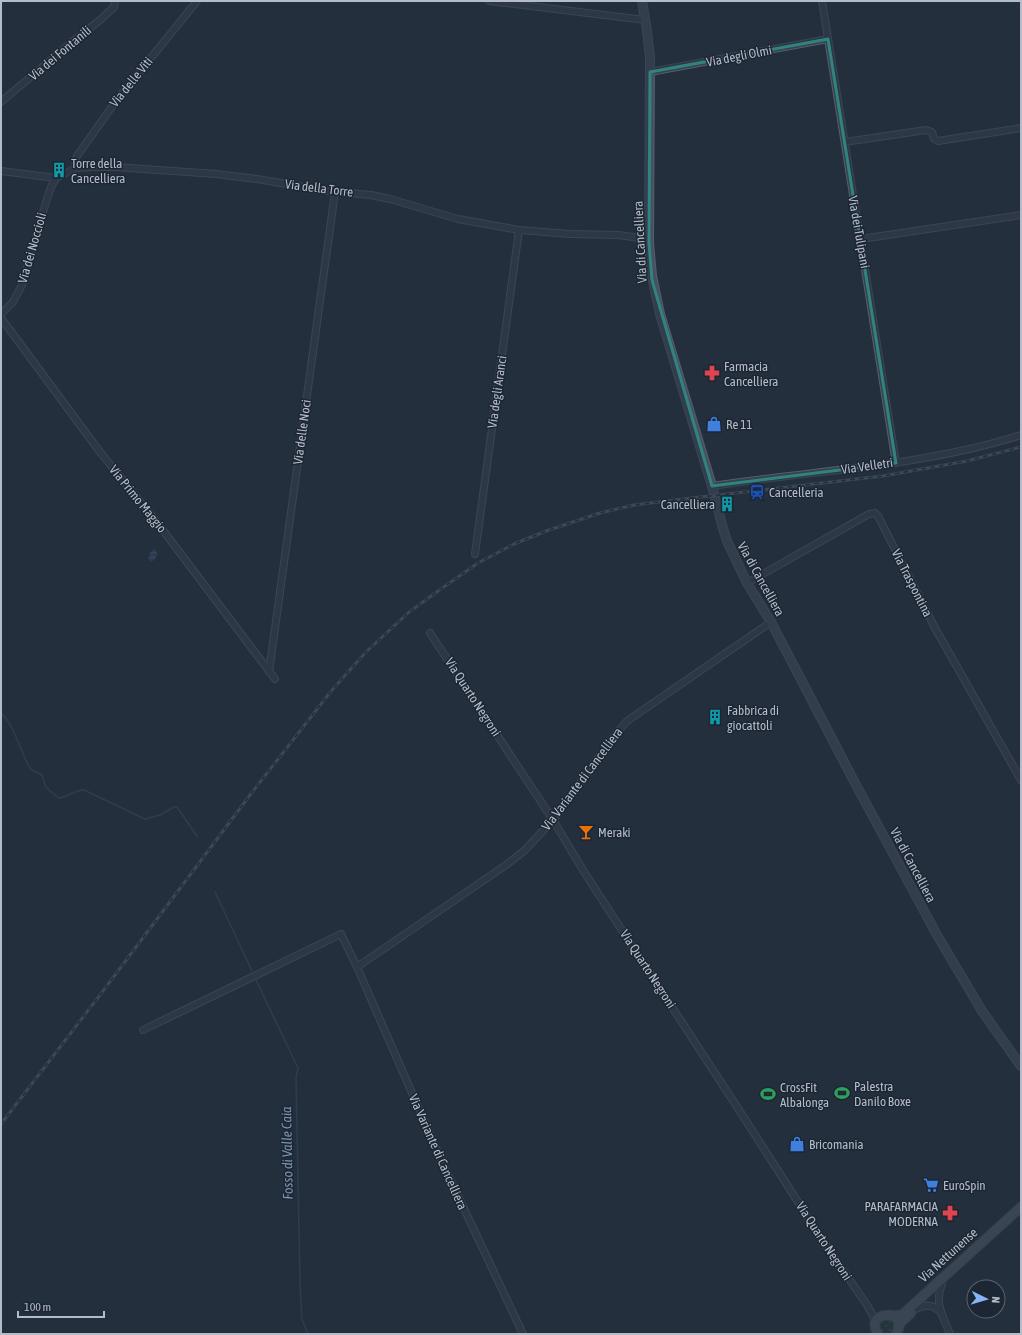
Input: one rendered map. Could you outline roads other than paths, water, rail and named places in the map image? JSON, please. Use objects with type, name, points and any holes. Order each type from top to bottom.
[{"type":"main road","name":"Via Nettunense","points":[[885,1316],[896,1316],[903,1314],[1021,1207]]},
{"type":"main road","name":"Via Nettunense","points":[[897,1330],[903,1320],[1021,1213]]},
{"type":"main road","points":[[876,1332],[876,1320],[885,1316],[896,1319],[897,1330]]},
{"type":"street","name":"Via dei Fontanili","points":[[1,102],[100,20],[114,7],[115,1]]},
{"type":"street","name":"Via delle Viti","points":[[76,168],[74,163],[76,158],[116,100],[197,1]]},
{"type":"street","points":[[489,1],[645,20]]},
{"type":"street","name":"Via di Cancelliera","points":[[642,1],[649,49],[650,72],[649,234],[653,284],[660,314],[712,486],[727,542],[747,583],[771,622],[855,783],[937,935],[982,1011],[1021,1066]]},
{"type":"street","name":"Via dei Tulipani","points":[[822,1],[896,463]]},
{"type":"street","name":"Via degli Olmi","points":[[650,72],[828,39]]},
{"type":"street","points":[[844,142],[926,130],[932,132],[934,139],[938,141],[1021,128]]},
{"type":"street","name":"Via della Torre","points":[[56,178],[76,168],[94,167],[216,174],[335,192],[383,197],[458,219],[519,230],[570,234],[619,235],[636,238],[644,238],[649,234]]},
{"type":"street","points":[[1,171],[56,178]]},
{"type":"street","name":"Via dei Noccioli","points":[[1,314],[14,302],[22,285],[46,202],[56,178]]},
{"type":"street","name":"Via delle Noci","points":[[269,672],[335,192]]},
{"type":"street","points":[[861,240],[1021,215]]},
{"type":"street","name":"Via degli Aranci","points":[[475,554],[519,230]]},
{"type":"street","points":[[636,238],[644,244],[650,254]]},
{"type":"street","name":"Via Primo Maggio","points":[[1,318],[100,452],[153,517],[275,679]]},
{"type":"street","name":"Via Velletri","points":[[712,486],[896,463],[959,451],[1021,435]]},
{"type":"street","name":"Via Traspontina","points":[[747,583],[869,514],[875,514],[878,516],[935,628],[1021,780]]},
{"type":"street","name":"Via Variante di Cancelliera","points":[[357,968],[513,860],[528,847],[553,820],[614,736],[627,721],[771,622]]},
{"type":"street","name":"Via Quarto Negroni","points":[[430,633],[553,820],[586,875],[741,1113],[820,1238],[867,1305],[874,1318],[876,1332]]},
{"type":"street","name":"Via Variante di Cancelliera","points":[[143,1030],[341,934],[443,1164],[523,1334]]},
{"type":"street","points":[[942,1284],[938,1299],[942,1316],[950,1334]]},
{"type":"street","name":"Via Quarto Negroni","points":[[867,1305],[885,1316]]},
{"type":"street","points":[[916,1309],[923,1306],[931,1306],[937,1309],[942,1316]]},
{"type":"water","points":[[154,549],[158,554],[151,562],[148,558],[150,557],[149,554]]},
{"type":"waterway","name":"Fosso di Valle Caia","points":[[1,713],[10,724],[28,765],[32,770],[42,775],[46,787],[59,798],[84,790],[145,819],[160,815],[174,807],[177,807],[197,836]]},
{"type":"waterway","name":"Fosso di Valle Caia","points":[[215,892],[252,971]]},
{"type":"waterway","name":"Fosso di Valle Caia","points":[[256,980],[298,1068],[296,1078],[300,1283],[302,1320],[308,1334]]},
{"type":"railway","points":[[1,1124],[250,795],[332,690],[366,652],[408,613],[478,563],[514,544],[549,530],[600,513],[634,505],[883,476],[967,461],[1021,447]]},
{"type":"place","name":"Torre della Cancelliera","points":[[59,170]]},
{"type":"place","name":"Farmacia Cancelliera","points":[[712,373]]},
{"type":"place","name":"Re 11","points":[[714,424]]},
{"type":"place","name":"Cancelleria","points":[[757,492]]},
{"type":"place","name":"Cancelliera","points":[[727,504]]},
{"type":"place","name":"Fabbrica di giocattoli","points":[[715,717]]},
{"type":"place","name":"Meraki","points":[[586,832]]},
{"type":"place","name":"Palestra Danilo Boxe","points":[[842,1093]]},
{"type":"place","name":"CrossFit Albalonga","points":[[768,1094]]},
{"type":"place","name":"Bricomania","points":[[797,1144]]},
{"type":"place","name":"EuroSpin","points":[[931,1185]]},
{"type":"place","name":"PARAFARMACIA MODERNA","points":[[950,1213]]}]
